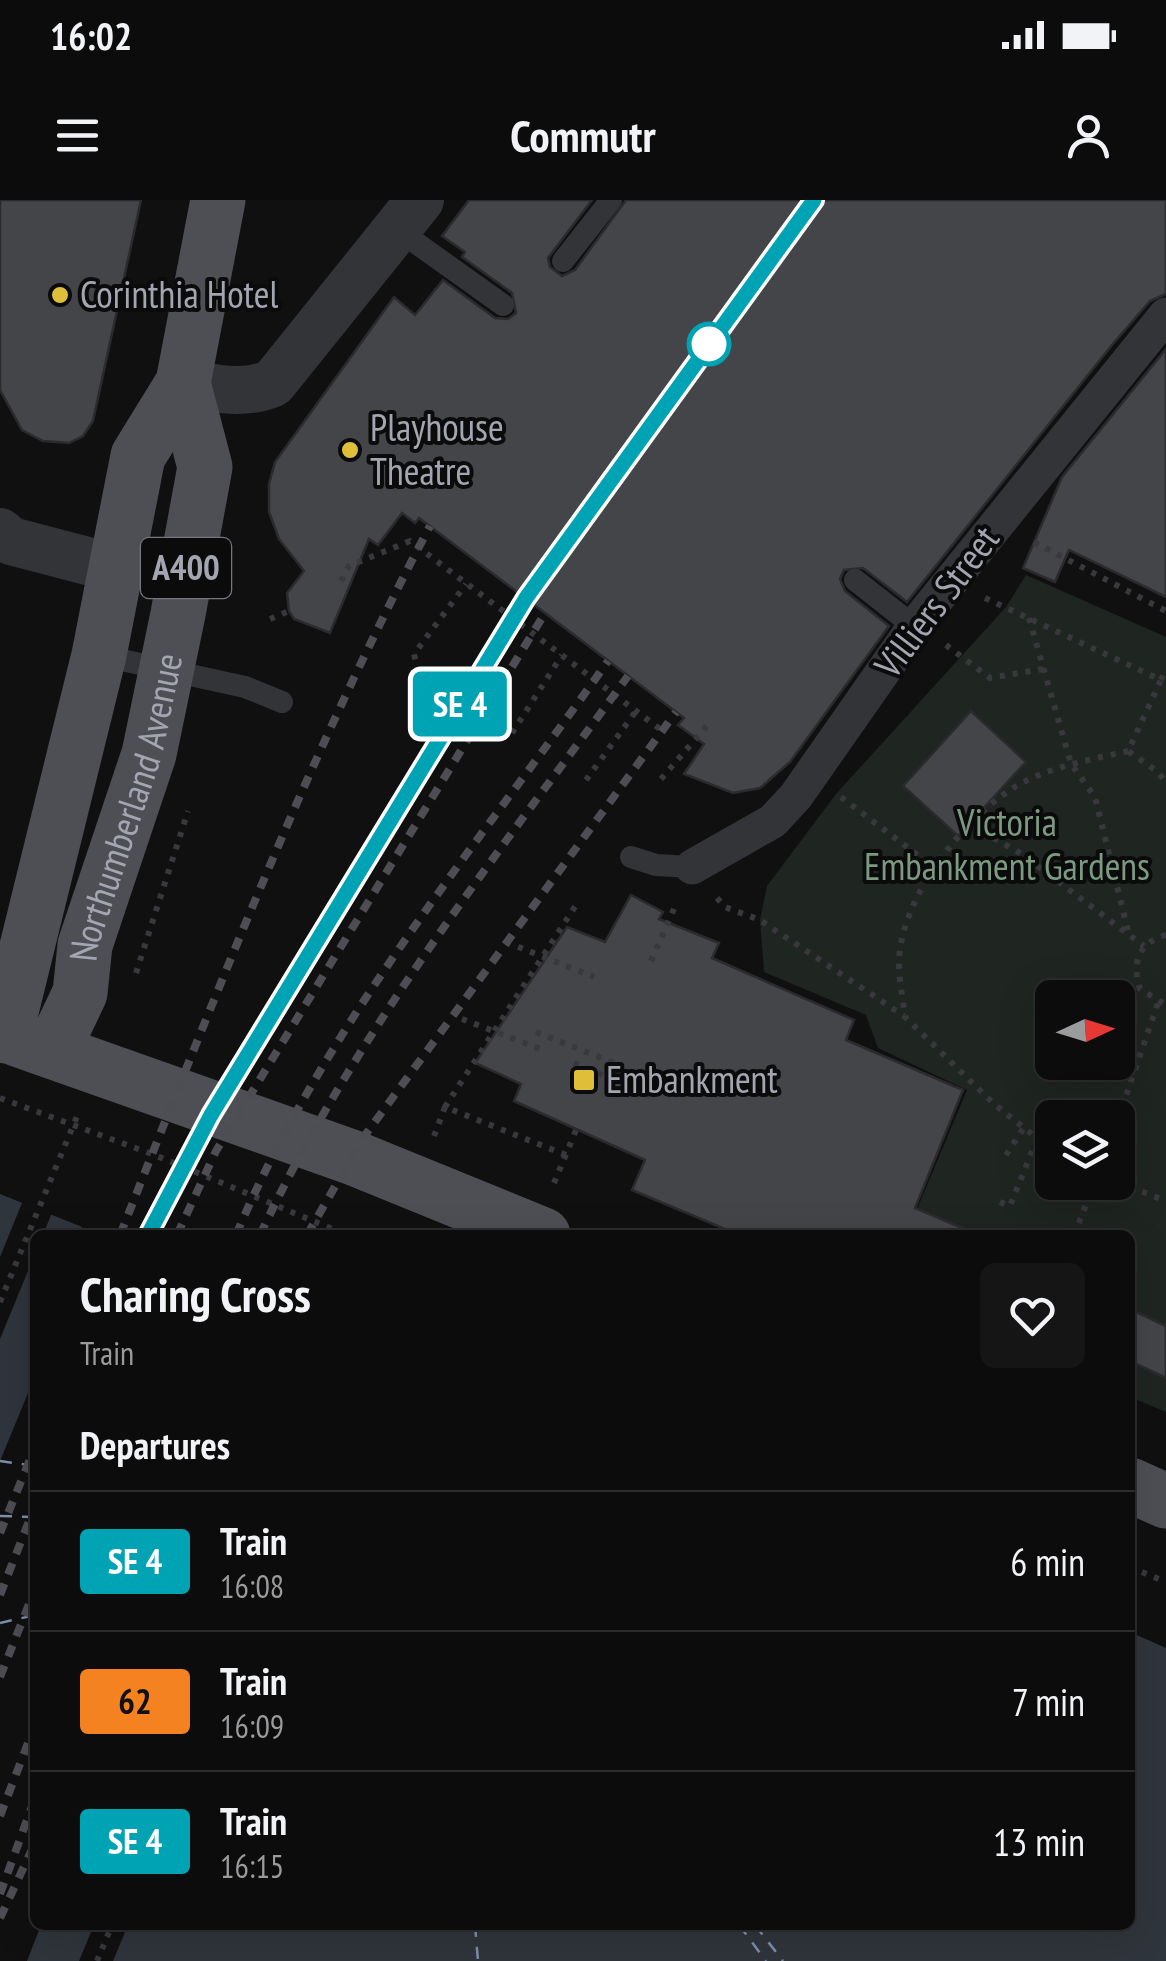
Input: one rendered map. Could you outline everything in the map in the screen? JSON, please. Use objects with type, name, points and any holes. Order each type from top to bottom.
[{"type":"main road","name":"Northumberland Avenue","points":[[19,1040],[33,936],[20,900],[99,655],[138,456],[183,383],[218,200]]},
{"type":"main road","name":"Northumberland Avenue","points":[[19,1040],[80,993],[85,945],[149,754],[205,468],[183,383]]},
{"type":"main road","points":[[118,569],[178,614]]},
{"type":"main road","points":[[19,1040],[354,1158],[530,1230]]},
{"type":"main road","points":[[1135,1488],[1166,1501]]},
{"type":"street","points":[[183,383],[242,391],[273,383],[409,215]]},
{"type":"street","name":"Villiers Street","points":[[692,867],[773,822],[796,796],[915,627],[1166,315]]},
{"type":"street","points":[[0,532],[11,541],[118,569]]},
{"type":"lane","points":[[563,261],[611,200]]},
{"type":"lane","points":[[409,215],[503,306]]},
{"type":"lane","points":[[855,580],[915,627]]},
{"type":"lane","points":[[99,655],[245,686],[282,702]]},
{"type":"lane","points":[[630,857],[656,866],[692,867]]},
{"type":"path","points":[[341,581],[349,566],[410,541],[664,732]]},
{"type":"path","points":[[1035,543],[1166,611]]},
{"type":"path","points":[[950,582],[1161,680]]},
{"type":"path","points":[[418,672],[414,654],[466,584]]},
{"type":"path","points":[[270,619],[289,611]]},
{"type":"path","points":[[1028,618],[1071,764],[1096,796],[1128,931]]},
{"type":"path","points":[[512,733],[562,655]]},
{"type":"path","points":[[961,656],[990,678],[1043,669]]},
{"type":"path","points":[[1128,751],[1166,668]]},
{"type":"path","points":[[586,780],[636,711]]},
{"type":"path","points":[[661,779],[712,720]]},
{"type":"path","points":[[905,1017],[899,960],[908,914],[936,869],[971,825],[1011,790],[1071,764],[1128,751],[1158,772],[1166,783]]},
{"type":"path","points":[[836,794],[936,869]]},
{"type":"path","points":[[130,988],[145,952],[188,811]]},
{"type":"path","points":[[971,825],[1020,854],[1144,946]]},
{"type":"path","points":[[651,961],[692,867]]},
{"type":"path","points":[[566,1154],[445,1107],[576,905]]},
{"type":"path","points":[[760,920],[905,1017],[1035,1138]]},
{"type":"path","points":[[1125,1100],[1162,1004],[1148,997],[1136,978],[1135,967],[1144,946],[1166,935]]},
{"type":"path","points":[[506,942],[594,977]]},
{"type":"path","points":[[462,1019],[543,1050]]},
{"type":"path","points":[[536,1032],[614,1063]]},
{"type":"path","points":[[574,1062],[651,1096]]},
{"type":"path","points":[[0,1098],[157,1156],[335,1230]]},
{"type":"path","points":[[0,1302],[84,1099]]},
{"type":"path","points":[[1006,1156],[1023,1129]]},
{"type":"path","points":[[554,1183],[576,1130]]},
{"type":"path","points":[[1000,1202],[1010,1206],[1035,1144]]},
{"type":"path","points":[[1135,1189],[1166,1201]]},
{"type":"path","points":[[1076,1230],[1088,1200]]},
{"type":"path","points":[[1135,1569],[1166,1582]]},
{"type":"path","points":[[97,1961],[110,1930]]},
{"type":"green space","name":"Victoria Embankment Gardens","points":[[1026,575],[1166,637],[1166,1412],[1135,1399],[1135,1230],[816,1230],[912,1221],[967,1090],[878,1048],[866,1015],[764,972],[760,920],[767,886],[836,794],[1006,607]]},
{"type":"shaded area","points":[[0,1194],[82,1227],[30,1230],[30,1930],[1135,1930],[1135,1634],[1166,1648],[1166,1961],[0,1961]]},
{"type":"pier","points":[[24,1198],[53,1210],[45,1230],[30,1230],[30,1266],[0,1339],[0,1257]]},
{"type":"pier","points":[[30,1388],[30,1930],[39,1930],[27,1961],[0,1961],[0,1461]]},
{"type":"pier","points":[[92,1930],[126,1930],[113,1961],[79,1961]]},
{"type":"building","name":"Corinthia Hotel","points":[[0,200],[141,200],[93,421],[83,436],[69,443],[43,441],[22,430],[0,390]]},
{"type":"building","points":[[469,200],[592,200],[548,258],[550,267],[562,276],[575,270],[626,200],[1166,200],[1166,294],[1150,301],[1112,345],[907,602],[863,568],[844,570],[840,579],[845,591],[889,626],[790,762],[760,788],[733,793],[684,774],[704,744],[678,725],[684,718],[419,518],[415,523],[402,513],[378,545],[369,539],[330,633],[294,619],[289,611],[287,593],[304,571],[279,539],[269,512],[269,484],[275,462],[394,297],[415,315],[443,280],[495,318],[508,319],[516,313],[512,293],[462,257],[465,252],[442,236]]},
{"type":"building","points":[[1166,349],[1166,597],[1069,550],[1055,582],[1023,568],[1062,477]]},
{"type":"building","points":[[971,711],[1026,762],[958,836],[903,786]]},
{"type":"building","points":[[631,895],[663,912],[659,919],[719,943],[712,958],[854,1020],[846,1040],[963,1090],[915,1208],[967,1230],[727,1230],[632,1190],[645,1160],[514,1101],[521,1084],[475,1063],[567,927],[605,942]]},
{"type":"building","points":[[1135,1311],[1166,1326],[1166,1378],[1135,1363]]},
{"type":"ferry route","points":[[0,1461],[30,1465]]},
{"type":"ferry route","points":[[0,1516],[30,1517]]},
{"type":"ferry route","points":[[0,1623],[30,1616]]},
{"type":"ferry route","points":[[475,1930],[478,1961]]},
{"type":"ferry route","points":[[743,1930],[766,1961]]},
{"type":"ferry route","points":[[759,1930],[783,1961]]},
{"type":"railway","points":[[122,1230],[304,788],[430,526]]},
{"type":"railway","points":[[150,1230],[194,1143],[526,599]]},
{"type":"railway","points":[[179,1230],[216,1151],[545,613]]},
{"type":"railway","points":[[238,1230],[272,1157],[358,1009],[608,661]]},
{"type":"railway","points":[[263,1230],[339,1087],[383,1016],[628,676]]},
{"type":"railway","points":[[310,1230],[363,1138],[676,712]]},
{"type":"railway","points":[[0,1533],[30,1459]]},
{"type":"railway","points":[[0,1595],[30,1519]]},
{"type":"railway","points":[[0,1677],[30,1602]]},
{"type":"railway","points":[[0,1816],[30,1738]]},
{"type":"railway","points":[[0,1894],[30,1812]]},
{"type":"railway","points":[[0,1918],[30,1854]]},
{"type":"train","points":[[150,1230],[194,1143],[526,598],[814,200]]},
{"type":"place","name":"Corinthia Hotel","points":[[60,295]]},
{"type":"place","name":"Playhouse Theatre","points":[[350,450]]},
{"type":"place","name":"Embankment","points":[[584,1080]]}]
